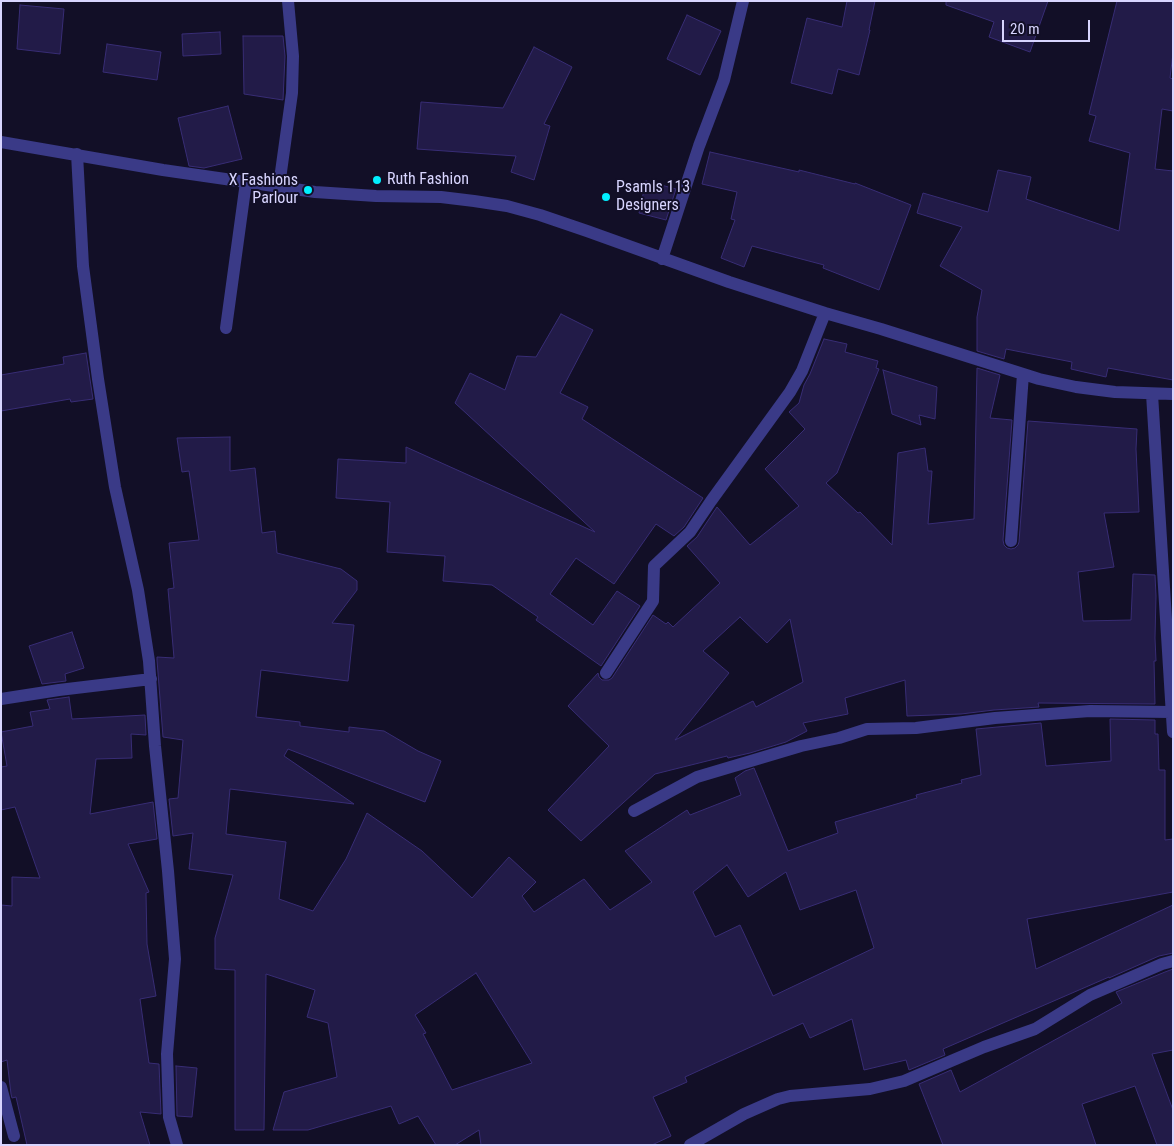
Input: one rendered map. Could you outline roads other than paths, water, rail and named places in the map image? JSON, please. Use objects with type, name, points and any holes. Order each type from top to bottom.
[{"type":"street","points":[[278,186],[292,93],[293,56],[288,1]]},
{"type":"street","points":[[662,259],[724,80],[742,1]]},
{"type":"street","points":[[1,142],[162,170],[315,192],[376,196],[441,197],[507,206],[540,215],[729,282],[1039,379],[1115,392],[1173,394]]},
{"type":"street","points":[[77,154],[83,266],[98,380],[115,487],[138,590],[150,661],[155,746],[175,959],[167,1054],[169,1116],[177,1145]]},
{"type":"street","points":[[226,328],[246,182]]},
{"type":"street","points":[[606,673],[653,601],[654,566],[690,532],[710,501],[790,392],[802,371],[825,313]]},
{"type":"street","points":[[1011,541],[1023,374]]},
{"type":"street","points":[[1152,394],[1173,732]]},
{"type":"street","points":[[1,699],[151,679]]},
{"type":"street","points":[[634,811],[697,778],[801,746],[839,738],[866,729],[916,728],[995,718],[1090,712],[1171,712]]},
{"type":"street","points":[[690,1145],[744,1114],[778,1099],[790,1096],[870,1089],[920,1075],[984,1047],[1035,1029],[1090,995],[1173,961]]},
{"type":"street","points":[[1,1087],[14,1136]]},
{"type":"place","name":"Ruth Fashion","points":[[377,180]]},
{"type":"place","name":"X Fashions Parlour","points":[[308,190]]},
{"type":"place","name":"Psamls 113 Designers","points":[[606,197]]}]
